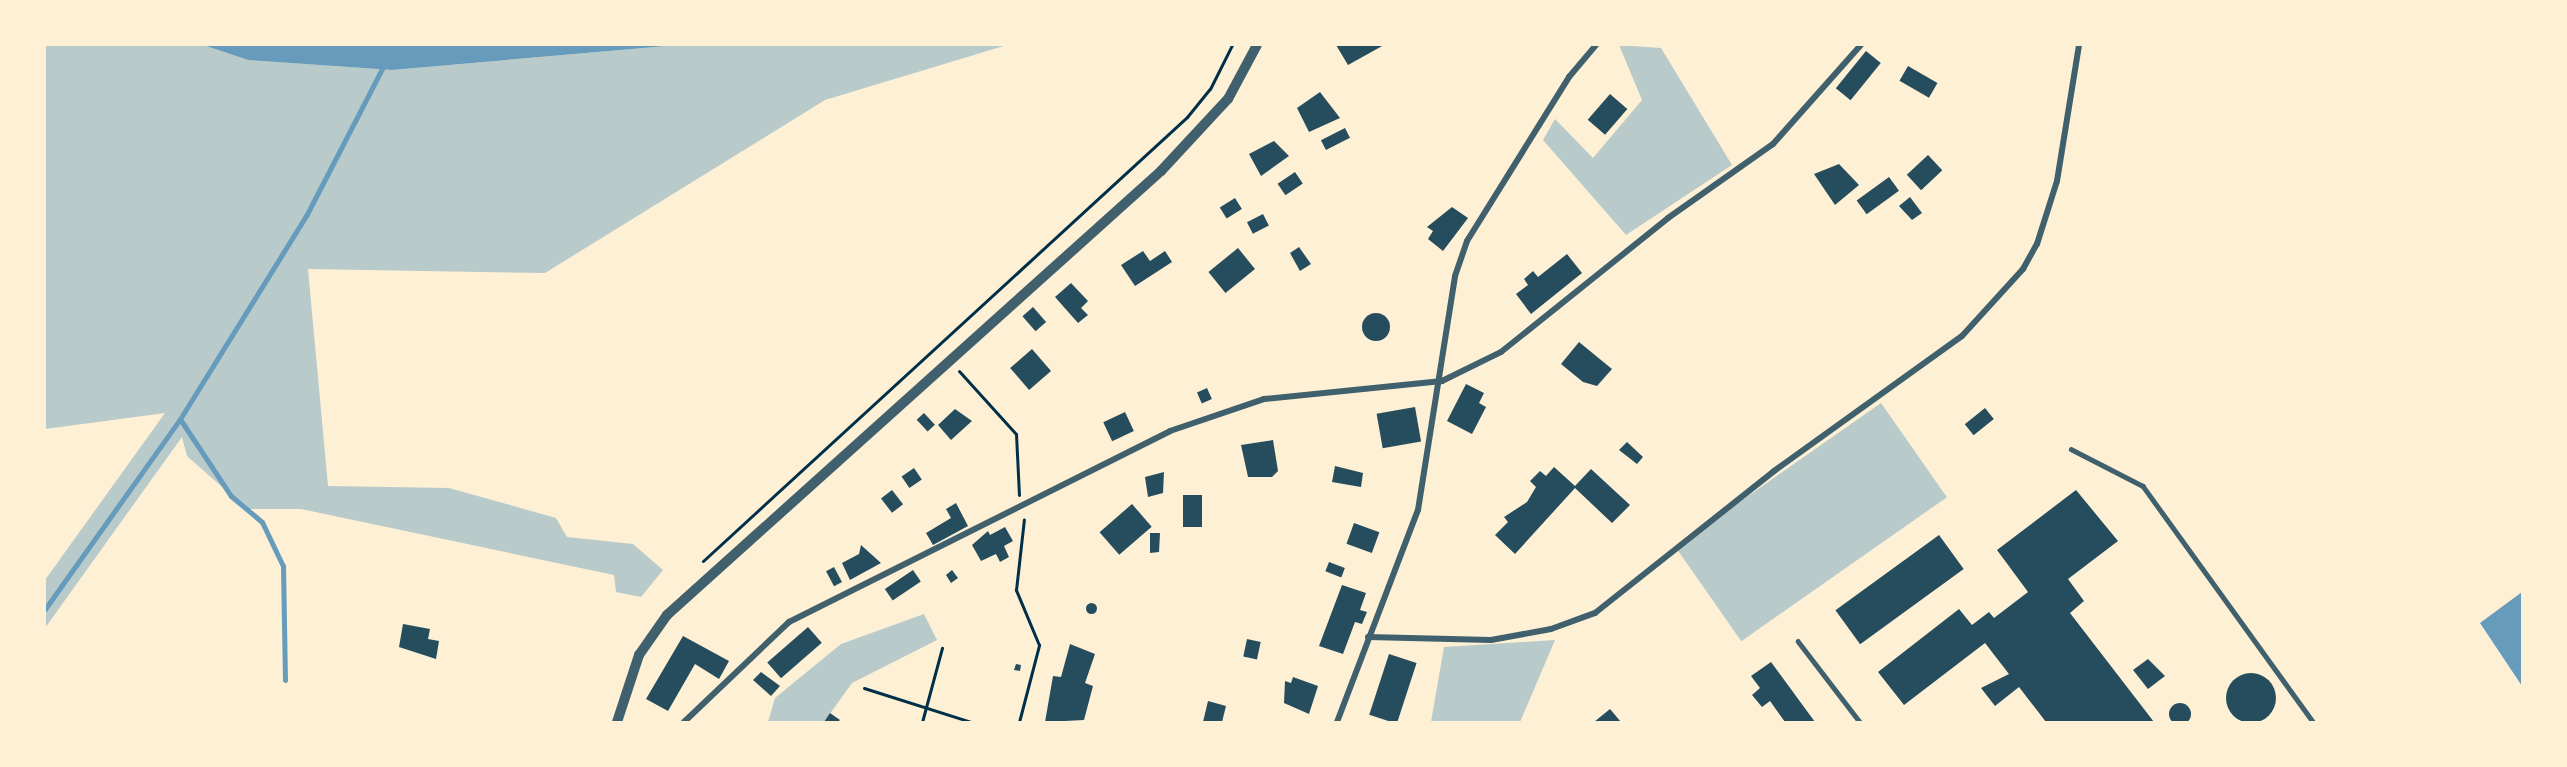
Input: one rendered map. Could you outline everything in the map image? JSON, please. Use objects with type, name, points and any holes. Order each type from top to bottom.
[{"type":"street","points":[[617,722],[639,655],[667,615],[948,359],[1161,171],[1228,99],[1257,45]]},
{"type":"street","points":[[1334,721],[1418,510],[1442,381],[1455,276],[1467,242],[1569,77],[1596,45]]},
{"type":"street","points":[[684,722],[789,622],[1112,459],[1198,420],[1264,399],[1442,381],[1501,352],[1668,218],[1773,144],[1861,45]]},
{"type":"street","points":[[1368,637],[1491,640],[1551,629],[1595,613],[1774,471],[1962,336],[2016,278],[2037,244],[2057,181],[2079,45]]},
{"type":"lane","points":[[2071,449],[2143,486],[2313,722]]},
{"type":"lane","points":[[1798,641],[1860,722]]},
{"type":"path","points":[[695,569],[1187,117],[1210,89],[1232,45]]},
{"type":"path","points":[[948,359],[1016,434],[1022,505],[1016,590],[1039,645],[1019,722]]},
{"type":"path","points":[[922,722],[942,648]]},
{"type":"path","points":[[864,688],[971,722]]},
{"type":"shaded area","points":[[45,45],[203,45],[248,60],[392,70],[678,45],[1007,45],[825,100],[545,273],[308,269],[328,486],[449,488],[556,518],[567,537],[633,544],[663,570],[641,597],[616,592],[614,575],[301,509],[247,509],[187,456],[182,437],[45,628],[45,580],[165,413],[45,429]]},
{"type":"shaded area","points":[[1619,45],[1661,48],[1732,165],[1626,235],[1543,140],[1555,119],[1593,158],[1642,100]]},
{"type":"shaded area","points":[[1881,403],[1947,497],[1741,641],[1675,547]]},
{"type":"shaded area","points":[[924,614],[937,640],[852,683],[824,722],[768,722],[775,698],[841,644]]},
{"type":"shaded area","points":[[1555,640],[1520,722],[1431,722],[1444,647]]},
{"type":"water","points":[[203,45],[678,45],[392,70],[248,60]]},
{"type":"water","points":[[2522,592],[2522,686],[2480,623]]},
{"type":"building","points":[[1336,45],[1384,45],[1348,65]]},
{"type":"building","points":[[1866,51],[1881,63],[1851,100],[1836,88]]},
{"type":"building","points":[[1908,66],[1937,83],[1929,98],[1900,81]]},
{"type":"building","points":[[1320,92],[1340,118],[1309,132],[1297,108]]},
{"type":"building","points":[[1610,94],[1627,109],[1605,135],[1588,120]]},
{"type":"building","points":[[1345,128],[1350,138],[1326,150],[1321,140]]},
{"type":"building","points":[[1274,141],[1289,156],[1261,176],[1249,154]]},
{"type":"building","points":[[1928,155],[1942,170],[1921,190],[1907,175]]},
{"type":"building","points":[[1839,164],[1859,185],[1835,205],[1814,174]]},
{"type":"building","points":[[1295,172],[1303,184],[1285,195],[1278,184]]},
{"type":"building","points":[[1889,177],[1899,191],[1867,214],[1857,201]]},
{"type":"building","points":[[1910,197],[1922,213],[1912,220],[1899,206]]},
{"type":"building","points":[[1235,198],[1242,209],[1227,219],[1220,208]]},
{"type":"building","points":[[1452,207],[1468,218],[1443,251],[1428,239],[1433,231],[1427,227]]},
{"type":"building","points":[[1263,214],[1269,226],[1253,234],[1247,222]]},
{"type":"building","points":[[1299,247],[1311,264],[1300,271],[1290,253]]},
{"type":"building","points":[[1238,248],[1255,269],[1225,293],[1208,272]]},
{"type":"building","points":[[1143,251],[1150,261],[1165,251],[1172,262],[1135,286],[1121,265]]},
{"type":"building","points":[[1567,254],[1582,273],[1531,314],[1516,294],[1528,285],[1524,279],[1533,271],[1538,277]]},
{"type":"building","points":[[1071,283],[1088,301],[1081,308],[1088,315],[1078,323],[1055,297]]},
{"type":"building","points":[[1033,307],[1046,322],[1036,331],[1022,316]]},
{"type":"building","points":[[1376,313],[1386,317],[1390,327],[1386,337],[1376,341],[1366,337],[1362,327],[1366,317]]},
{"type":"building","points":[[1579,342],[1612,369],[1597,386],[1583,382],[1561,364]]},
{"type":"building","points":[[1032,349],[1051,371],[1029,390],[1010,368]]},
{"type":"building","points":[[1466,384],[1484,393],[1479,403],[1486,407],[1472,434],[1447,421]]},
{"type":"building","points":[[1207,388],[1212,399],[1202,403],[1197,392]]},
{"type":"building","points":[[1415,407],[1421,441],[1383,448],[1377,414]]},
{"type":"building","points":[[1985,408],[1994,419],[1974,435],[1965,424]]},
{"type":"building","points":[[955,409],[972,421],[951,440],[938,425]]},
{"type":"building","points":[[1125,412],[1134,431],[1112,441],[1103,422]]},
{"type":"building","points":[[924,413],[935,425],[928,432],[917,420]]},
{"type":"building","points":[[1273,440],[1278,471],[1272,477],[1248,477],[1241,445]]},
{"type":"building","points":[[1627,442],[1643,457],[1637,464],[1619,450]]},
{"type":"building","points":[[1335,466],[1363,473],[1361,487],[1332,482]]},
{"type":"building","points":[[1554,467],[1575,486],[1591,469],[1630,505],[1612,523],[1575,488],[1515,554],[1495,535],[1508,522],[1504,517],[1527,502],[1536,487],[1530,481],[1540,471],[1546,476]]},
{"type":"building","points":[[914,468],[922,480],[909,488],[902,476]]},
{"type":"building","points":[[1164,472],[1163,493],[1148,497],[1145,477]]},
{"type":"building","points":[[892,490],[903,504],[892,513],[881,499]]},
{"type":"building","points":[[2076,490],[2118,541],[2068,579],[2084,601],[2070,613],[2154,722],[2046,722],[2019,687],[1995,706],[1981,688],[2009,674],[1985,643],[1904,705],[1878,672],[1959,609],[1972,625],[1989,612],[1994,618],[2028,592],[1997,550]]},
{"type":"building","points":[[1183,495],[1202,495],[1202,527],[1183,527]]},
{"type":"building","points":[[956,503],[968,526],[933,545],[926,533],[951,518],[946,509]]},
{"type":"building","points":[[1132,504],[1152,527],[1119,555],[1100,532]]},
{"type":"building","points":[[1354,523],[1379,532],[1372,553],[1346,544]]},
{"type":"building","points":[[1005,527],[1013,541],[1004,546],[1009,557],[1000,562],[996,554],[981,561],[972,545],[988,531],[990,535]]},
{"type":"building","points":[[1150,533],[1160,533],[1159,552],[1150,553]]},
{"type":"building","points":[[1939,535],[1964,569],[1860,644],[1835,610]]},
{"type":"building","points":[[861,545],[881,563],[850,580],[842,563],[859,554]]},
{"type":"building","points":[[1329,562],[1345,568],[1341,577],[1325,571]]},
{"type":"building","points":[[834,567],[842,582],[834,586],[826,571]]},
{"type":"building","points":[[913,570],[921,582],[893,601],[885,589]]},
{"type":"building","points":[[952,570],[958,578],[951,583],[946,575]]},
{"type":"building","points":[[1342,585],[1366,593],[1360,610],[1367,612],[1362,624],[1355,622],[1343,654],[1319,646]]},
{"type":"building","points":[[1091,602],[1097,608],[1091,614],[1085,608]]},
{"type":"building","points":[[403,624],[430,629],[428,639],[439,641],[436,659],[399,647]]},
{"type":"building","points":[[808,627],[822,643],[781,678],[767,662]]},
{"type":"building","points":[[683,636],[729,661],[719,679],[695,664],[668,711],[646,699]]},
{"type":"building","points":[[1247,639],[1261,642],[1257,660],[1243,657]]},
{"type":"building","points":[[1070,644],[1095,654],[1085,683],[1093,686],[1084,720],[1045,722],[1053,676],[1061,677]]},
{"type":"building","points":[[1389,654],[1417,663],[1397,722],[1369,715]]},
{"type":"building","points":[[2148,659],[2165,676],[2148,689],[2133,670]]},
{"type":"building","points":[[1771,662],[1815,722],[1785,722],[1770,701],[1762,707],[1752,695],[1760,688],[1751,676]]},
{"type":"building","points":[[1016,664],[1021,665],[1020,671],[1014,670]]},
{"type":"building","points":[[761,672],[780,686],[771,696],[753,680]]},
{"type":"building","points":[[2251,673],[2269,680],[2276,698],[2269,716],[2251,723],[2233,716],[2226,698],[2233,680]]},
{"type":"building","points":[[1293,677],[1318,686],[1309,714],[1284,703],[1285,681],[1291,683]]},
{"type":"building","points":[[1208,701],[1226,706],[1222,722],[1203,722]]},
{"type":"building","points":[[2176,703],[2184,703],[2191,710],[2191,718],[2184,725],[2176,725],[2169,718],[2169,710]]},
{"type":"building","points":[[1610,709],[1621,722],[1594,722]]},
{"type":"building","points":[[830,713],[840,720],[824,722]]},
{"type":"waterway","points":[[45,609],[180,419],[306,216],[386,61]]},
{"type":"waterway","points":[[180,419],[231,496],[262,522],[283,566],[285,680]]}]
